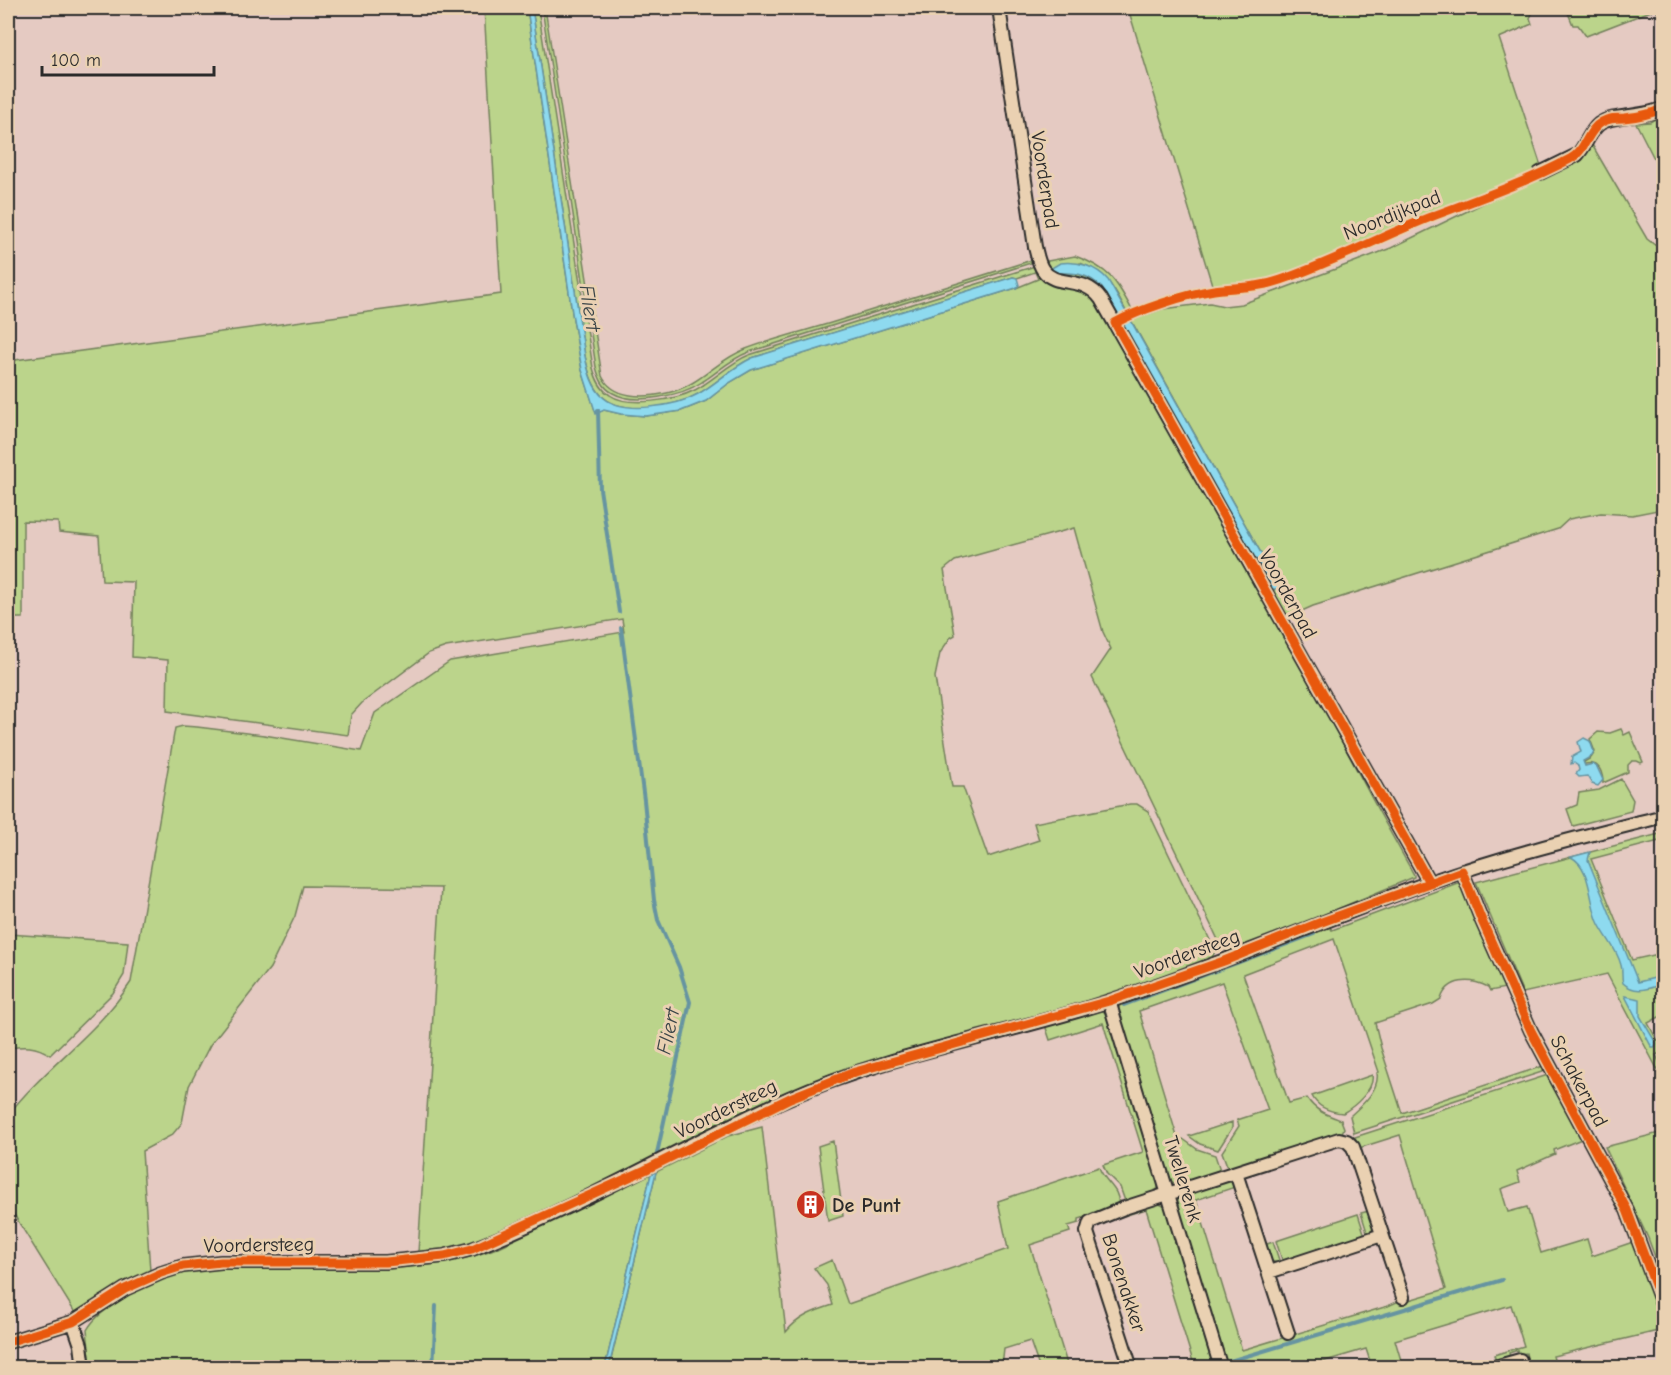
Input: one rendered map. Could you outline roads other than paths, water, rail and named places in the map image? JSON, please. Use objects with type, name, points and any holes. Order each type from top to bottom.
[{"type":"street","name":"Voorderpad","points":[[999,8],[1035,247],[1041,267],[1053,279],[1084,285],[1093,290],[1101,299],[1429,882]]},
{"type":"street","points":[[1540,173],[1577,155],[1601,122],[1611,118],[1646,114],[1664,108]]},
{"type":"street","name":"Voordersteeg","points":[[8,1342],[73,1322],[125,1288],[161,1273],[201,1263],[386,1262],[444,1256],[463,1251],[493,1241],[645,1170],[790,1098],[855,1072],[1109,1001],[1224,961],[1462,871],[1664,816]]},
{"type":"street","name":"Schakerpad","points":[[1462,871],[1486,932],[1531,1031],[1627,1210],[1664,1309]]},
{"type":"street","name":"Twellerenk","points":[[1109,1001],[1221,1368]]},
{"type":"street","name":"Bonenakker","points":[[1131,1368],[1087,1232],[1087,1226],[1093,1219],[1339,1139],[1347,1141],[1353,1147],[1403,1297]]},
{"type":"street","points":[[1236,1173],[1288,1333]]},
{"type":"street","points":[[1269,1272],[1382,1235]]},
{"type":"street","points":[[73,1322],[81,1345],[84,1368]]},
{"type":"street","points":[[1491,1368],[1520,1360]]},
{"type":"water","points":[[527,8],[532,8],[586,362],[596,389],[604,398],[624,406],[637,407],[677,402],[698,394],[752,358],[1013,277],[1017,278],[1019,285],[1016,288],[751,370],[706,401],[681,411],[646,416],[604,410],[596,414],[582,370],[573,319]]},
{"type":"water","points":[[1060,263],[1086,266],[1098,271],[1108,280],[1280,587],[1278,589],[1272,589],[1102,288],[1080,274],[1053,273],[1050,269]]},
{"type":"water","points":[[1584,738],[1590,741],[1594,752],[1592,756],[1583,761],[1585,766],[1593,764],[1597,767],[1603,780],[1598,786],[1592,784],[1587,776],[1579,777],[1576,774],[1579,770],[1578,766],[1571,764],[1572,757],[1581,752],[1578,742]]},
{"type":"water","points":[[1590,852],[1588,860],[1638,982],[1663,976],[1663,984],[1638,990],[1623,983],[1622,967],[1599,924],[1583,869],[1571,857]]},
{"type":"water","points":[[1625,996],[1640,999],[1640,1016],[1656,1043],[1655,1047],[1650,1044]]},
{"type":"water","points":[[656,1172],[609,1367],[605,1367],[651,1174]]},
{"type":"waterway","name":"Fliert","points":[[598,410],[600,489],[619,612]]},
{"type":"waterway","name":"Fliert","points":[[621,628],[644,800],[654,900],[658,920],[679,967],[690,1002],[656,1158]]},
{"type":"waterway","points":[[1124,1005],[1314,934]]},
{"type":"waterway","points":[[1230,1361],[1502,1280]]},
{"type":"waterway","points":[[433,1368],[436,1306]]},
{"type":"place","name":"De Punt","points":[[811,1205]]}]
